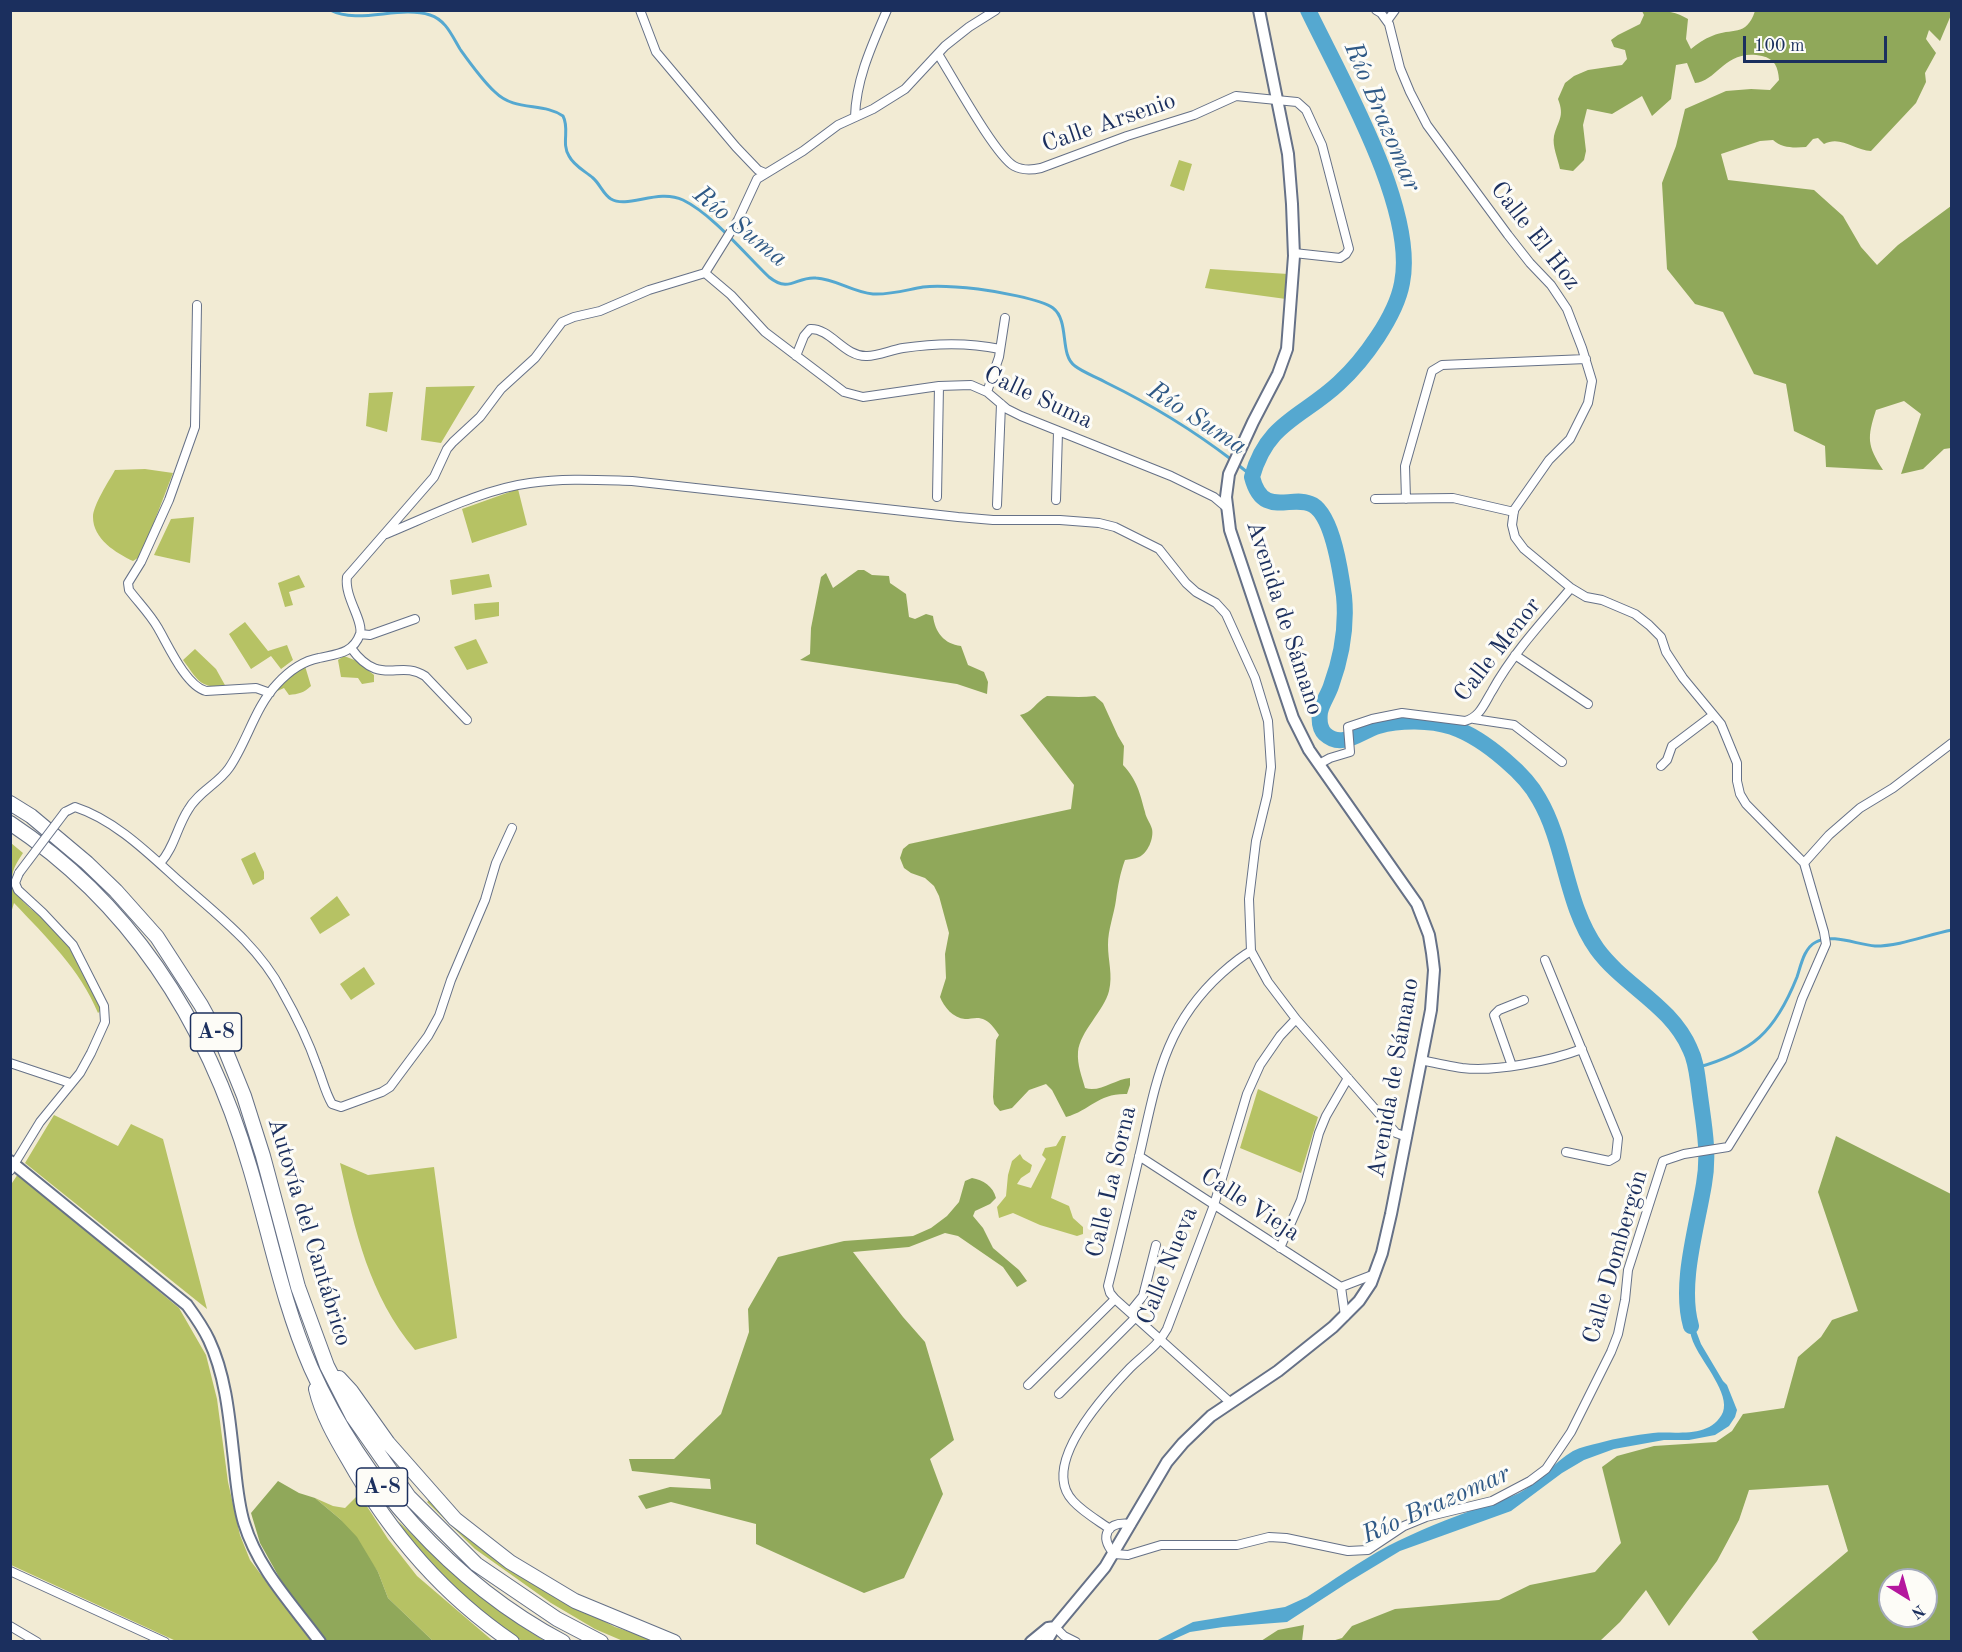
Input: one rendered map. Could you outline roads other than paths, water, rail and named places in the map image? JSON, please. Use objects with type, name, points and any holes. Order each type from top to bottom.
[{"type":"highway","name":"Autovía del Cantábrico","points":[[10,803],[31,816],[87,863],[116,891],[157,937],[201,1005],[225,1049],[244,1096],[263,1156],[298,1287],[327,1365],[353,1417],[409,1497],[476,1564],[557,1619],[601,1641]]},
{"type":"highway","name":"Autovía del Cantábrico","points":[[10,823],[74,872],[101,899],[148,954],[188,1014],[226,1096],[250,1168],[278,1273],[312,1369],[352,1444],[392,1502],[467,1577],[527,1620],[563,1641]]},
{"type":"highway","points":[[327,1365],[351,1391],[402,1460],[455,1519],[510,1562],[575,1601],[674,1641]]},
{"type":"highway","points":[[312,1369],[321,1407],[369,1496],[406,1545],[446,1589],[492,1628],[512,1641]]},
{"type":"street","points":[[640,10],[656,52],[736,147],[758,170],[765,173]]},
{"type":"street","points":[[855,117],[860,80],[887,10]]},
{"type":"street","points":[[160,862],[169,853],[178,828],[192,804],[230,767],[277,684],[297,667],[319,658],[336,656],[351,648],[360,634],[361,626],[349,601],[347,577],[434,477],[447,449],[480,417],[501,390],[548,344],[562,322],[600,311],[649,290],[705,273],[738,220],[757,179],[803,151],[838,125],[873,109],[905,89],[945,46],[996,10]]},
{"type":"street","points":[[1258,10],[1288,154],[1294,253]]},
{"type":"street","name":"Calle El Hoz","points":[[1376,10],[1387,21],[1393,34],[1400,68],[1427,125],[1508,235],[1551,285],[1567,309],[1586,359],[1592,381],[1583,417],[1570,439],[1543,469],[1514,512]]},
{"type":"street","points":[[1387,21],[1395,10]]},
{"type":"street","name":"Calle Arsenio","points":[[938,54],[994,143],[1013,165],[1029,170],[1041,168],[1127,136],[1194,115],[1236,96],[1297,102],[1306,110],[1322,145],[1349,249],[1340,258],[1294,253]]},
{"type":"street","name":"Avenida de Sámano","points":[[1046,1641],[1114,1554],[1167,1462],[1196,1429],[1278,1371],[1345,1316],[1371,1283],[1387,1232],[1434,989],[1429,935],[1417,904],[1318,764],[1293,718],[1236,551],[1227,508],[1229,474],[1278,374],[1287,349],[1294,253]]},
{"type":"street","name":"Calle Suma","points":[[705,273],[731,295],[765,332],[844,392],[862,397],[939,386],[971,385],[987,392],[1021,416],[1171,476],[1214,497],[1227,508]]},
{"type":"street","points":[[197,305],[195,427],[169,500],[141,562],[128,583],[129,590],[159,628],[172,654],[200,689],[206,691],[256,688],[270,693]]},
{"type":"street","points":[[987,392],[1000,349],[1005,318]]},
{"type":"street","points":[[796,356],[810,328],[819,328],[840,345],[858,355],[867,356],[901,348],[936,344],[975,344],[1000,349]]},
{"type":"street","points":[[1406,499],[1405,466],[1432,371],[1436,367],[1586,359]]},
{"type":"street","points":[[937,497],[939,386]]},
{"type":"street","points":[[997,505],[1002,404]]},
{"type":"street","points":[[1056,500],[1058,432]]},
{"type":"street","points":[[386,534],[500,490],[529,483],[586,480],[632,482],[993,520],[1091,522],[1114,527],[1150,543],[1167,558],[1186,583],[1196,592],[1216,603],[1226,614],[1255,678],[1268,721],[1271,766],[1267,796],[1256,841],[1249,899],[1251,951],[1268,982],[1296,1019],[1396,1133],[1407,1137]]},
{"type":"street","points":[[1375,499],[1453,498],[1514,512],[1512,525],[1515,537],[1524,549],[1571,588],[1586,597],[1602,600],[1635,614],[1649,625],[1660,637],[1666,652],[1683,678],[1721,724],[1737,763],[1737,781],[1740,794],[1746,804],[1804,863],[1829,835],[1860,807],[1893,788],[1952,743]]},
{"type":"street","name":"Calle Menor","points":[[1318,764],[1350,752],[1348,727],[1372,719],[1402,713],[1465,721],[1474,719],[1505,668],[1571,588]]},
{"type":"street","points":[[360,634],[370,635],[415,619]]},
{"type":"street","points":[[351,648],[367,665],[377,670],[418,672],[425,676],[467,720]]},
{"type":"street","points":[[1515,655],[1587,704]]},
{"type":"street","points":[[1661,766],[1667,760],[1672,746],[1713,715]]},
{"type":"street","points":[[1474,719],[1514,724],[1562,762]]},
{"type":"street","points":[[320,1641],[269,1577],[253,1549],[243,1522],[222,1378],[210,1341],[199,1322],[187,1305],[12,1166],[40,1122],[80,1073],[105,1022],[104,1005],[73,945],[18,890],[15,883],[19,873],[65,812],[75,807],[86,810],[134,841],[228,922],[263,962],[282,990],[300,1027],[317,1065],[328,1098],[332,1104],[341,1107],[390,1087],[428,1036],[439,1016],[451,980],[485,900],[496,863],[512,828]]},
{"type":"street","name":"Calle Dombergón","points":[[1114,1554],[1128,1555],[1161,1545],[1237,1545],[1269,1537],[1286,1538],[1348,1551],[1368,1550],[1404,1526],[1426,1517],[1492,1501],[1530,1481],[1546,1469],[1571,1432],[1618,1334],[1628,1270],[1663,1161],[1671,1157],[1728,1147],[1782,1060],[1802,999],[1826,944],[1804,863]]},
{"type":"street","name":"Calle La Sorna","points":[[1115,1299],[1108,1286],[1152,1096],[1171,1040],[1186,1013],[1206,988],[1239,957],[1251,951]]},
{"type":"street","points":[[1545,960],[1618,1138],[1616,1157],[1609,1161],[1566,1152]]},
{"type":"street","points":[[1512,1066],[1494,1015],[1499,1010],[1524,1000]]},
{"type":"street","name":"Calle Nueva","points":[[1110,1528],[1071,1500],[1064,1479],[1064,1463],[1073,1443],[1093,1411],[1132,1366],[1161,1339],[1214,1205],[1250,1088],[1260,1065],[1280,1036],[1296,1019]]},
{"type":"street","points":[[1421,1060],[1464,1068],[1512,1066],[1559,1058],[1582,1050]]},
{"type":"street","points":[[10,1063],[70,1083]]},
{"type":"street","points":[[1280,1248],[1300,1200],[1319,1133],[1348,1078]]},
{"type":"street","name":"Calle Vieja","points":[[1139,1156],[1341,1287]]},
{"type":"street","points":[[1059,1394],[1133,1315],[1143,1296],[1156,1245]]},
{"type":"street","points":[[1345,1316],[1341,1287],[1375,1274]]},
{"type":"street","points":[[1028,1385],[1115,1299],[1231,1403]]},
{"type":"street","points":[[1114,1554],[1106,1540],[1110,1528],[1115,1524],[1131,1524]]},
{"type":"street","points":[[10,1571],[165,1641]]},
{"type":"street","points":[[10,1626],[37,1641]]},
{"type":"street","points":[[1055,1627],[1064,1636],[1076,1641]]},
{"type":"street","name":"Avenida de Sámano","points":[[1031,1641],[1048,1628],[1055,1627]]},
{"type":"water","points":[[1687,1307],[1701,1344],[1727,1385],[1737,1410],[1729,1426],[1715,1435],[1689,1440],[1664,1440],[1614,1449],[1584,1460],[1562,1473],[1511,1511],[1400,1551],[1287,1622],[1223,1627],[1190,1632],[1170,1641],[1154,1642],[1193,1622],[1285,1607],[1307,1597],[1399,1540],[1519,1493],[1576,1450],[1626,1437],[1653,1433],[1692,1432],[1710,1426],[1723,1412],[1723,1396],[1693,1341]]},
{"type":"waterway","name":"Río Suma","points":[[330,10],[354,16],[405,12],[436,17],[448,29],[460,49],[495,92],[511,102],[547,109],[563,116],[566,126],[566,146],[571,160],[595,180],[608,197],[626,202],[664,196],[683,200],[717,224],[776,282],[788,284],[816,278],[873,294],[930,286],[957,287],[1006,294],[1047,305],[1058,314],[1067,354],[1075,366],[1155,409],[1232,460]]},
{"type":"waterway","name":"Río Brazomar","points":[[1308,10],[1373,144],[1398,219],[1404,253],[1399,296],[1378,337],[1339,383],[1277,432],[1267,444],[1252,477],[1263,498],[1271,502],[1305,502],[1313,505],[1326,521],[1335,547],[1344,596],[1344,630],[1335,675],[1320,712],[1321,727],[1325,734],[1338,740],[1352,738],[1378,726],[1396,723],[1425,722],[1452,727],[1474,737],[1493,750],[1510,764],[1536,793],[1555,836],[1586,932],[1608,962],[1671,1020],[1682,1034],[1694,1058],[1704,1124],[1706,1172],[1688,1274],[1688,1310],[1691,1326]]},
{"type":"waterway","name":"Río Suma","points":[[1237,464],[1252,476]]},
{"type":"waterway","points":[[1696,1068],[1733,1055],[1760,1037],[1780,1012],[1806,953],[1816,942],[1837,939],[1885,946],[1952,930]]}]
